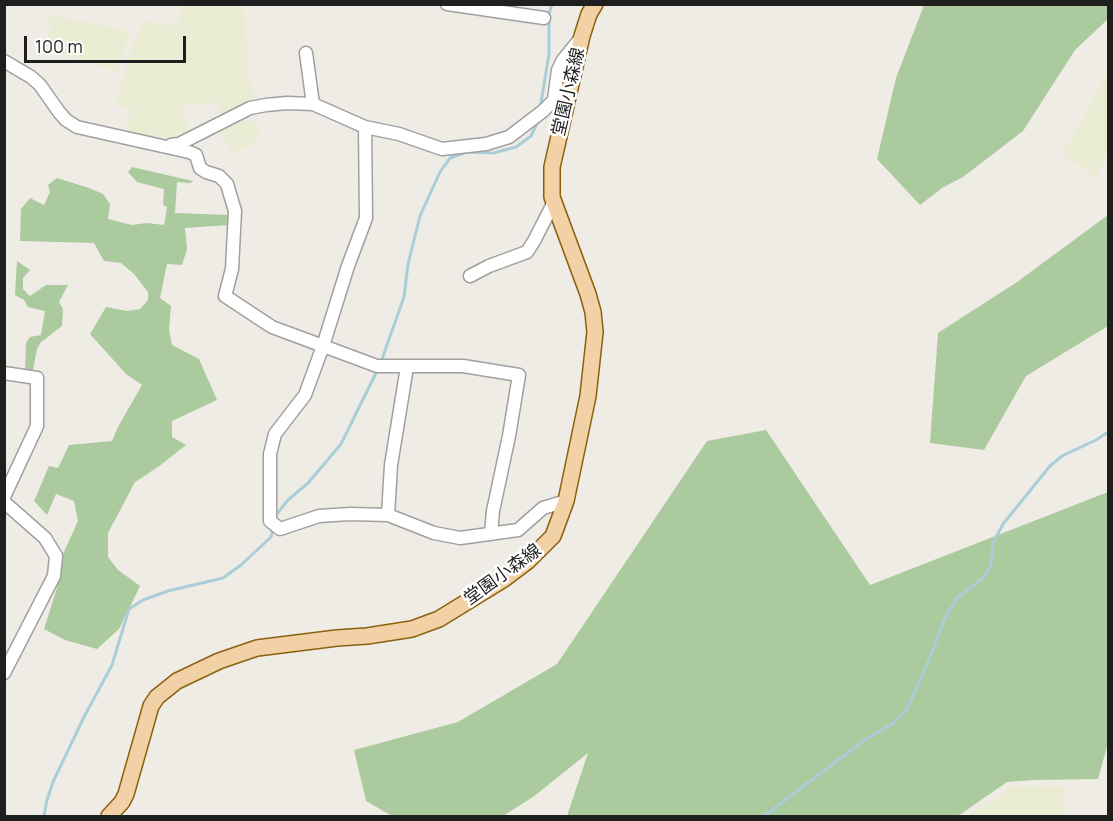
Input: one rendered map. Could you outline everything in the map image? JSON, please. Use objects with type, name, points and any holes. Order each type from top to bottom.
[{"type":"main road","name":"堂園小森線","points":[[109,816],[126,794],[151,706],[157,697],[177,681],[219,661],[257,648],[412,629],[439,619],[504,579],[544,547],[553,536],[566,501],[588,396],[596,332],[588,294],[552,197],[552,167],[582,36],[595,4]]},
{"type":"street","points":[[447,4],[544,18]]},
{"type":"street","points":[[167,146],[178,144],[250,108],[287,103],[313,104],[365,127],[399,134],[442,149],[486,144],[509,137],[554,100],[558,70],[582,36]]},
{"type":"street","points":[[306,52],[313,104]]},
{"type":"street","points":[[4,61],[32,76],[66,120],[77,127],[167,146],[196,155],[200,168],[219,177],[227,184],[235,211],[232,269],[225,296],[272,327],[376,366],[463,366],[519,375],[510,436],[493,511],[491,534]]},
{"type":"street","points":[[365,127],[366,219],[304,395],[275,434],[270,453],[270,521],[280,529],[319,516],[388,515],[435,533],[460,538],[518,530],[543,508],[566,501]]},
{"type":"street","points":[[470,276],[489,266],[527,252],[554,202]]},
{"type":"street","points":[[388,515],[391,465],[407,367]]},
{"type":"street","points":[[4,373],[37,378],[37,426],[4,497]]},
{"type":"street","points":[[4,502],[45,538],[56,556],[54,576],[4,673]]},
{"type":"green space","points":[[196,4],[238,5],[245,10],[248,76],[255,98],[253,103],[223,115],[216,103],[184,105],[182,110],[187,119],[189,134],[176,140],[163,141],[126,132],[131,110],[115,104],[132,46],[144,20],[177,27],[182,5],[195,6]]},
{"type":"green space","points":[[924,5],[1108,5],[1108,19],[1075,50],[1023,131],[963,177],[942,188],[920,205],[877,159],[896,78]]},
{"type":"green space","points":[[49,14],[132,32],[125,45],[118,72],[44,48],[51,30]]},
{"type":"green space","points":[[1107,72],[1108,152],[1095,179],[1063,153]]},
{"type":"green space","points":[[251,119],[262,135],[249,146],[230,155],[229,147],[219,130]]},
{"type":"green space","points":[[132,167],[193,181],[190,183],[177,182],[175,213],[229,215],[230,225],[185,228],[187,249],[182,265],[167,264],[160,298],[171,306],[169,330],[172,345],[199,359],[217,400],[172,421],[172,437],[186,445],[135,482],[108,533],[108,557],[118,570],[140,586],[119,629],[97,649],[65,640],[44,629],[57,588],[63,554],[78,521],[74,501],[56,494],[47,515],[34,501],[49,466],[58,468],[69,445],[112,441],[142,385],[126,374],[90,334],[106,307],[127,311],[140,309],[148,300],[148,292],[134,274],[121,263],[104,261],[94,243],[20,241],[21,209],[30,198],[44,205],[50,192],[48,185],[57,178],[103,194],[110,204],[108,219],[132,225],[147,223],[164,225],[167,207],[163,205],[164,189],[137,182],[128,172]]},
{"type":"green space","points":[[1108,215],[1108,326],[1026,376],[984,450],[930,443],[938,333],[1017,282]]},
{"type":"green space","points":[[17,261],[30,270],[23,278],[23,289],[30,296],[46,285],[68,285],[59,302],[63,309],[62,326],[41,342],[37,349],[33,370],[25,370],[26,343],[30,337],[41,335],[45,311],[28,307],[24,300],[15,295]]},
{"type":"green space","points":[[766,430],[870,585],[1108,492],[1108,743],[1098,779],[1007,782],[958,816],[567,816],[588,753],[533,797],[503,816],[392,816],[366,801],[354,750],[458,722],[557,664],[707,441]]},
{"type":"green space","points":[[1013,786],[1065,787],[1065,816],[967,816]]},
{"type":"waterway","points":[[540,109],[549,54],[549,14],[552,4]]},
{"type":"waterway","points":[[381,362],[404,297],[408,264],[420,216],[440,172],[450,158],[467,152],[493,153],[516,147],[531,136],[538,121]]},
{"type":"waterway","points":[[275,519],[288,500],[308,483],[341,444],[377,371]]},
{"type":"waterway","points":[[764,816],[866,739],[892,724],[906,711],[945,618],[956,599],[984,577],[991,565],[993,543],[1003,524],[1050,466],[1062,456],[1108,432]]},
{"type":"waterway","points":[[44,816],[53,782],[112,665],[129,609],[143,600],[168,591],[223,578],[241,565],[271,537],[273,528]]}]
